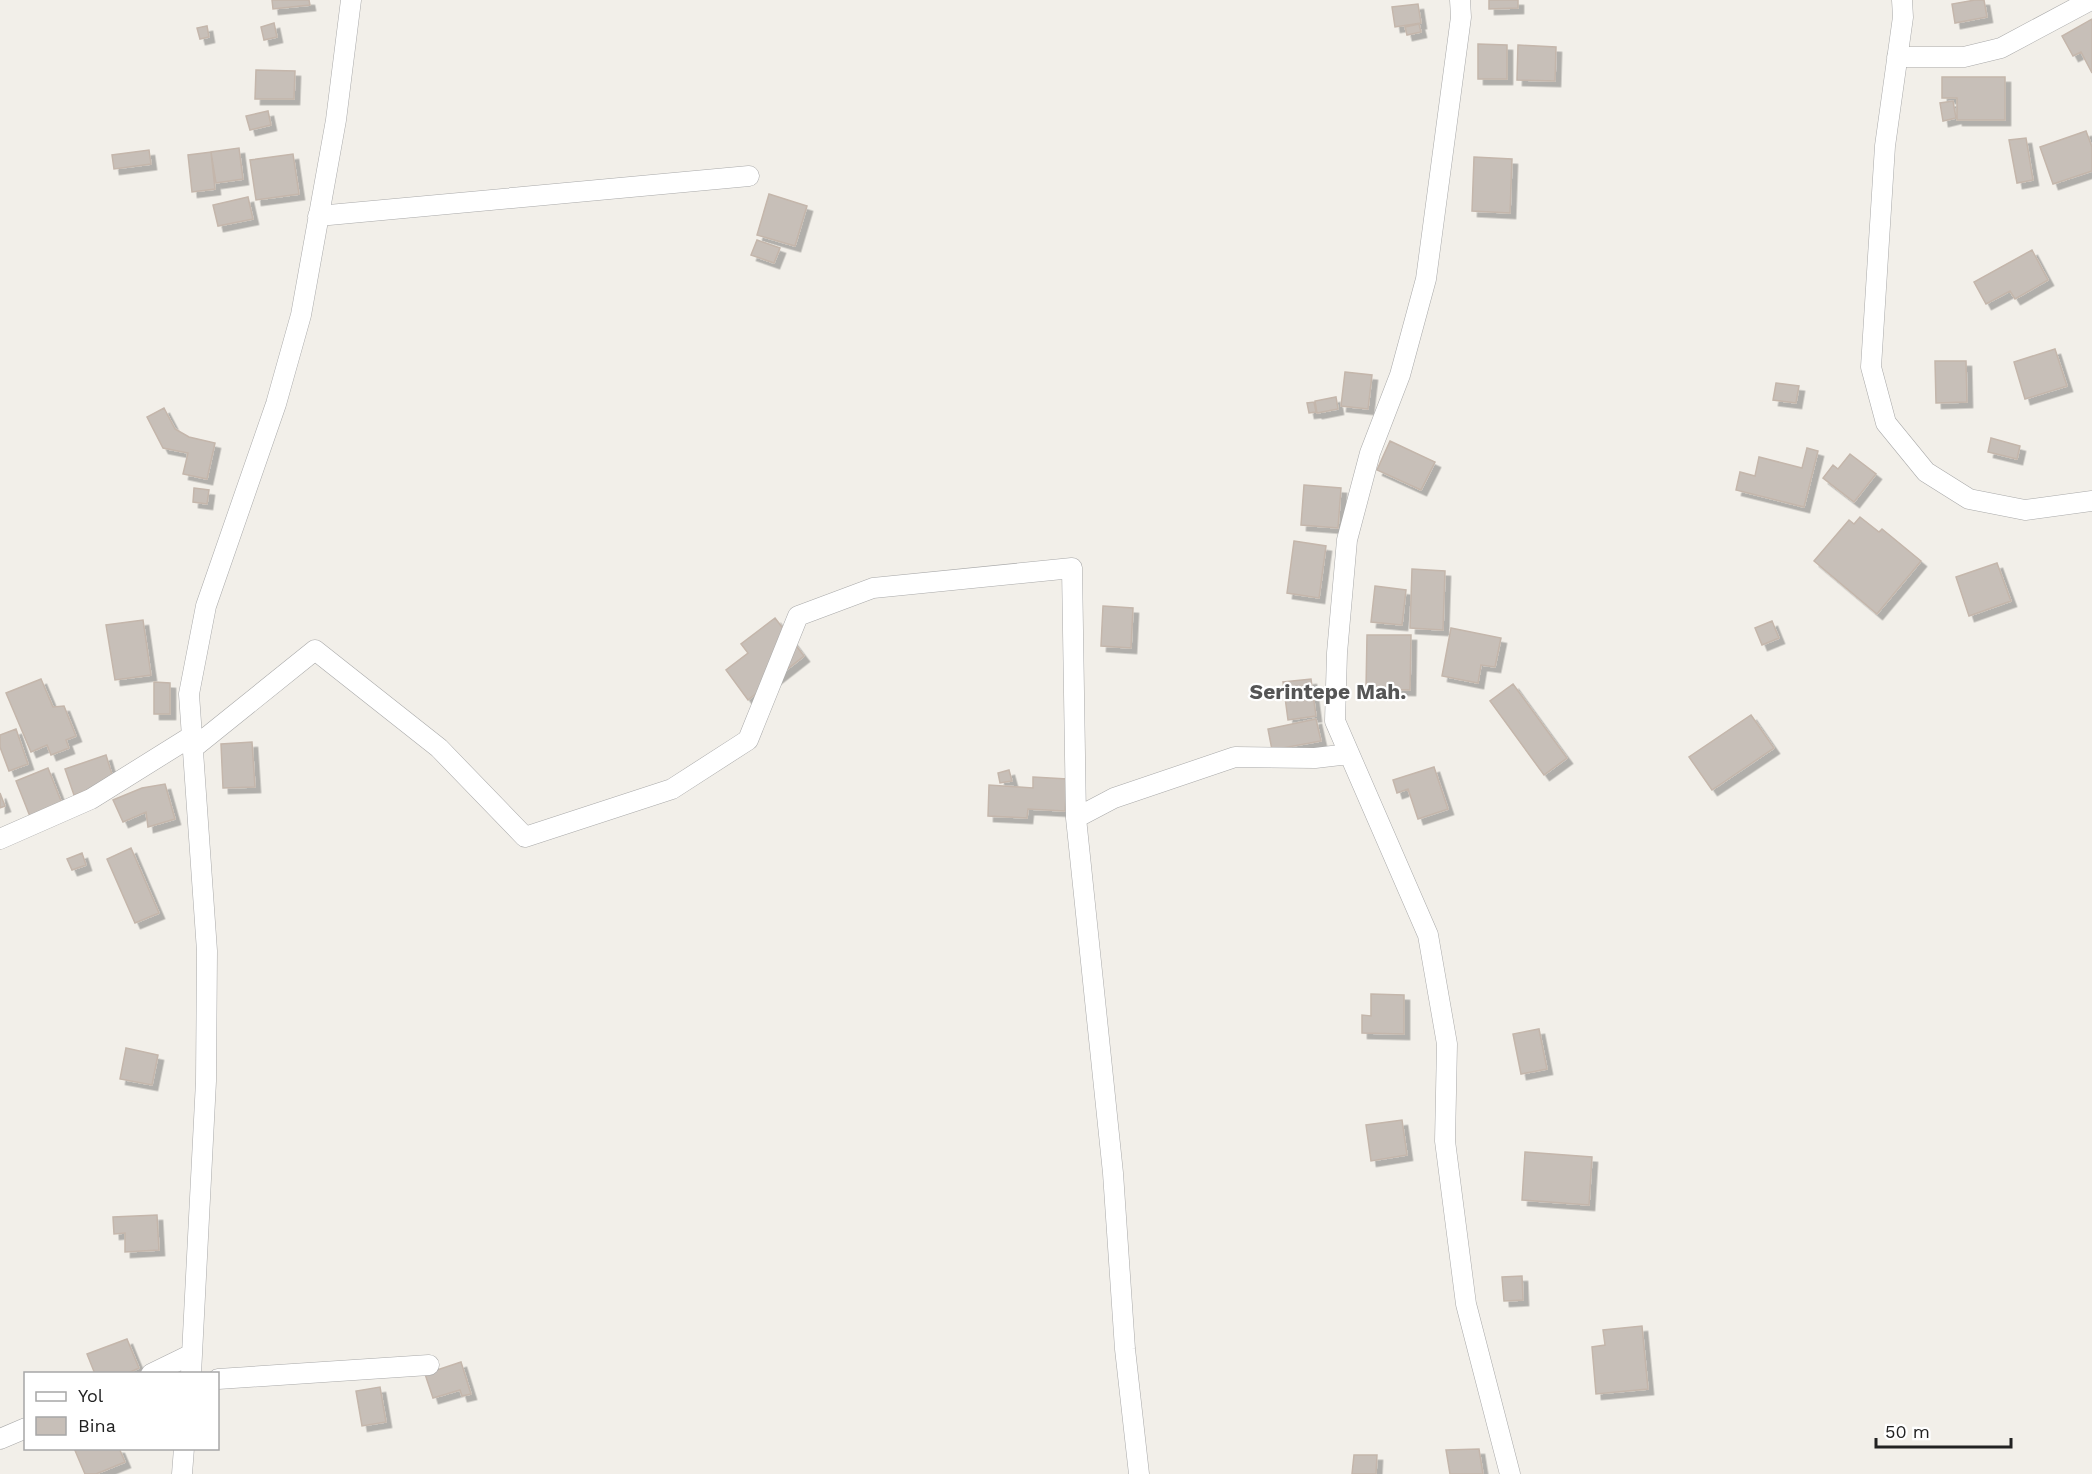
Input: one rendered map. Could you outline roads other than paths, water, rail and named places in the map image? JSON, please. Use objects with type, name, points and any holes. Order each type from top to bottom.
[{"type":"street","points":[[160,1372],[192,1364],[206,1082],[207,951],[189,694],[206,606],[276,404],[302,315],[336,120],[351,0]]},
{"type":"street","points":[[1460,0],[1459,40],[1426,279],[1400,375],[1370,453],[1347,540],[1337,652],[1335,721],[1428,935],[1447,1044],[1445,1141],[1466,1304],[1510,1474]]},
{"type":"street","points":[[1902,0],[1903,17],[1885,147],[1871,368],[1886,423],[1926,472],[1969,499],[2025,510],[2092,501]]},
{"type":"street","points":[[1897,57],[1964,57],[2001,48],[2091,0]]},
{"type":"street","points":[[318,216],[749,176]]},
{"type":"street","points":[[0,839],[91,800],[192,742],[315,650],[439,748],[525,837],[672,789],[747,740],[798,616],[873,588],[1072,568],[1076,818],[1113,1173],[1125,1349],[1139,1474]]},
{"type":"street","points":[[1076,818],[1114,798],[1235,757],[1315,758],[1349,754]]},
{"type":"street","points":[[219,1378],[429,1365]]},
{"type":"street","points":[[0,1439],[24,1429]]},
{"type":"street","points":[[182,1474],[184,1450]]},
{"type":"district","name":"Serintepe Mah.","points":[[1328,691]]}]
